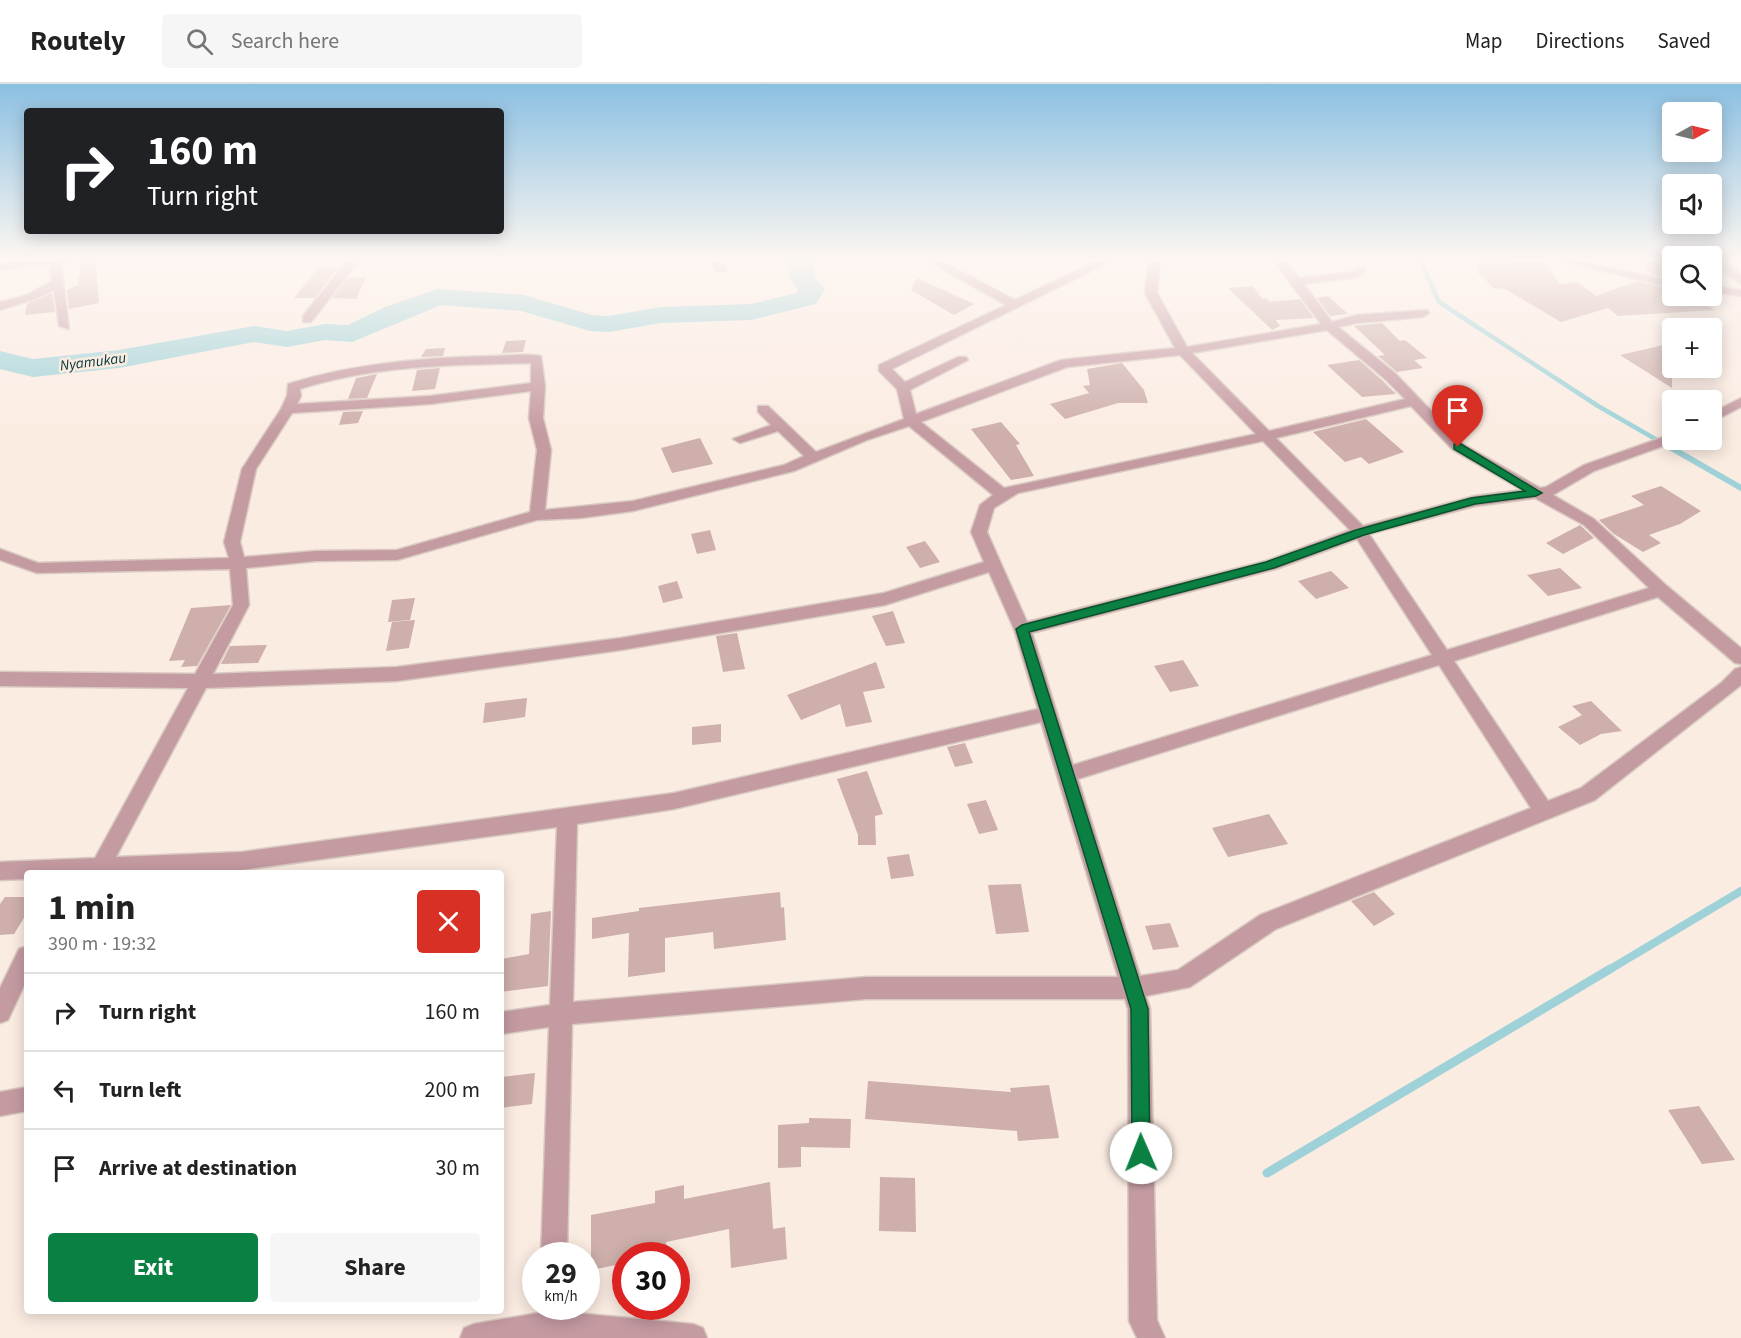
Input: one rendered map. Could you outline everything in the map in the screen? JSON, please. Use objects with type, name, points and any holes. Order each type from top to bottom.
[{"type":"street","points":[[63,316],[65,326]]},
{"type":"street","points":[[307,319],[310,316]]},
{"type":"street","points":[[993,316],[884,368],[903,388],[911,421],[1003,495]]},
{"type":"street","points":[[1163,316],[1183,351],[1360,532],[1544,811]]},
{"type":"street","points":[[1321,316],[1329,326],[1390,376],[1458,447],[1589,522],[1661,590],[1741,658]]},
{"type":"street","points":[[0,554],[38,568],[238,563],[316,556],[397,555],[537,515],[581,513],[633,506],[789,468],[862,437],[1065,363],[1183,351],[1329,326],[1357,319],[1395,316]]},
{"type":"street","points":[[101,866],[242,605],[238,563],[232,542],[249,469],[288,409],[294,396],[292,387],[347,372],[410,363],[537,359],[536,418],[544,450],[537,515]]},
{"type":"street","points":[[903,388],[962,360]]},
{"type":"street","points":[[288,409],[430,400],[538,386]]},
{"type":"street","points":[[1151,1338],[1143,1321],[1139,1009],[1022,629],[979,532],[987,505],[1014,489],[1267,436],[1415,401]]},
{"type":"street","points":[[1722,412],[1741,402]]},
{"type":"street","points":[[763,409],[813,458]]},
{"type":"street","points":[[740,440],[781,426]]},
{"type":"street","points":[[1022,629],[1270,565],[1360,532],[1475,501],[1550,491],[1589,468],[1662,442]]},
{"type":"street","points":[[0,679],[202,681],[397,674],[621,644],[885,599],[993,565]]},
{"type":"street","points":[[1068,774],[1661,590]]},
{"type":"street","points":[[504,1023],[561,1014],[867,988],[1133,988],[1182,980],[1268,922],[1588,794],[1736,686]]},
{"type":"street","points":[[69,870],[101,866],[242,861],[674,801],[1049,713]]},
{"type":"street","points":[[554,1242],[567,817]]},
{"type":"street","points":[[0,872],[24,871]]},
{"type":"street","points":[[0,1012],[24,963]]},
{"type":"street","points":[[0,1104],[24,1100]]},
{"type":"street","points":[[474,1338],[551,1323],[693,1338]]},
{"type":"building","points":[[1257,316],[1312,316],[1314,318],[1276,320],[1280,326],[1272,330]]},
{"type":"building","points":[[1550,316],[1583,316],[1561,322]]},
{"type":"building","points":[[1382,323],[1400,341],[1405,340],[1427,358],[1414,360],[1423,368],[1397,372],[1378,356],[1385,355],[1354,326]]},
{"type":"building","points":[[526,340],[523,352],[502,353],[506,341]]},
{"type":"building","points":[[1662,345],[1662,378],[1672,378],[1672,388],[1620,355]]},
{"type":"building","points":[[445,348],[443,356],[421,357],[426,349]]},
{"type":"building","points":[[1359,360],[1396,394],[1362,397],[1327,365]]},
{"type":"building","points":[[1122,363],[1144,390],[1148,403],[1118,403],[1065,419],[1050,404],[1089,393],[1083,386],[1090,385],[1087,369]]},
{"type":"building","points":[[440,368],[435,389],[412,391],[417,370]]},
{"type":"building","points":[[377,374],[367,398],[348,399],[356,378]]},
{"type":"building","points":[[363,411],[358,423],[339,425],[343,412]]},
{"type":"building","points":[[1366,419],[1404,452],[1369,464],[1361,457],[1345,462],[1313,432]]},
{"type":"building","points":[[1001,422],[1020,444],[1016,445],[1034,476],[1011,480],[971,429]]},
{"type":"building","points":[[700,438],[713,464],[672,473],[661,448]]},
{"type":"building","points":[[1661,486],[1701,511],[1680,524],[1649,535],[1661,543],[1643,552],[1614,534],[1599,520],[1644,505],[1631,496]]},
{"type":"building","points":[[1580,525],[1594,538],[1563,554],[1546,543]]},
{"type":"building","points":[[710,530],[716,550],[697,554],[691,534]]},
{"type":"building","points":[[925,541],[940,562],[920,568],[906,547]]},
{"type":"building","points":[[1560,568],[1582,588],[1548,596],[1527,575]]},
{"type":"building","points":[[1331,571],[1349,588],[1316,599],[1298,581]]},
{"type":"building","points":[[677,581],[683,598],[663,603],[658,586]]},
{"type":"building","points":[[415,598],[410,620],[388,622],[392,600]]},
{"type":"building","points":[[231,605],[197,666],[181,667],[185,660],[169,661],[191,608]]},
{"type":"building","points":[[893,611],[905,643],[886,646],[872,616]]},
{"type":"building","points":[[415,620],[409,648],[386,651],[392,622]]},
{"type":"building","points":[[737,633],[745,669],[723,672],[716,636]]},
{"type":"building","points":[[267,645],[258,663],[221,664],[230,646]]},
{"type":"building","points":[[1183,660],[1199,686],[1170,692],[1154,666]]},
{"type":"building","points":[[876,662],[885,688],[863,692],[872,722],[846,727],[840,704],[801,720],[787,695]]},
{"type":"building","points":[[527,698],[525,717],[483,723],[485,703]]},
{"type":"building","points":[[1591,701],[1622,731],[1601,734],[1580,745],[1558,727],[1582,715],[1572,706]]},
{"type":"building","points":[[721,724],[721,742],[692,745],[692,727]]},
{"type":"building","points":[[965,743],[973,763],[955,767],[947,747]]},
{"type":"building","points":[[867,771],[883,814],[875,816],[876,845],[858,845],[858,835],[837,779]]},
{"type":"building","points":[[986,800],[998,830],[979,834],[967,804]]},
{"type":"building","points":[[1269,814],[1288,844],[1228,857],[1212,828]]},
{"type":"building","points":[[909,854],[914,876],[891,879],[887,857]]},
{"type":"building","points":[[1021,884],[1029,932],[996,934],[988,885]]},
{"type":"building","points":[[780,892],[781,908],[784,907],[786,940],[714,949],[713,932],[665,938],[665,972],[628,977],[629,933],[592,939],[592,918],[639,911],[639,908]]},
{"type":"building","points":[[1374,892],[1395,914],[1374,926],[1351,901]]},
{"type":"building","points":[[5,897],[24,897],[24,918],[14,934],[0,935],[0,904]]},
{"type":"building","points":[[551,911],[548,986],[504,992],[504,958],[529,954],[531,914]]},
{"type":"building","points":[[1170,923],[1179,947],[1153,950],[1145,926]]},
{"type":"building","points":[[535,1073],[532,1104],[504,1108],[504,1077]]},
{"type":"building","points":[[868,1081],[1011,1092],[1010,1088],[1049,1085],[1059,1138],[1018,1141],[1017,1131],[865,1119]]},
{"type":"building","points":[[1699,1106],[1735,1160],[1702,1164],[1668,1110]]},
{"type":"building","points":[[809,1118],[851,1119],[850,1148],[801,1147],[801,1167],[778,1168],[778,1125],[809,1123]]},
{"type":"building","points":[[880,1177],[915,1178],[916,1232],[879,1231]]},
{"type":"building","points":[[770,1182],[773,1229],[785,1227],[787,1259],[731,1268],[729,1229],[666,1242],[612,1242],[612,1266],[600,1268],[600,1242],[591,1242],[591,1215],[655,1203],[655,1191],[684,1185],[684,1199]]},
{"type":"waterway","name":"Nyamukau","points":[[0,360],[33,368],[119,359],[254,334],[287,339],[325,332],[352,334],[389,316]]},
{"type":"waterway","name":"Nyamukau","points":[[565,316],[590,323],[609,324],[658,316]]},
{"type":"waterway","points":[[1460,316],[1598,406],[1662,443]]},
{"type":"waterway","points":[[1661,442],[1741,488]]},
{"type":"waterway","points":[[1607,971],[1741,891]]},
{"type":"waterway","points":[[1267,1173],[1610,969]]},
{"type":"route","points":[[1141,1153],[1139,1009],[1022,629],[1270,565],[1360,532],[1475,501],[1536,493],[1458,447]]}]
